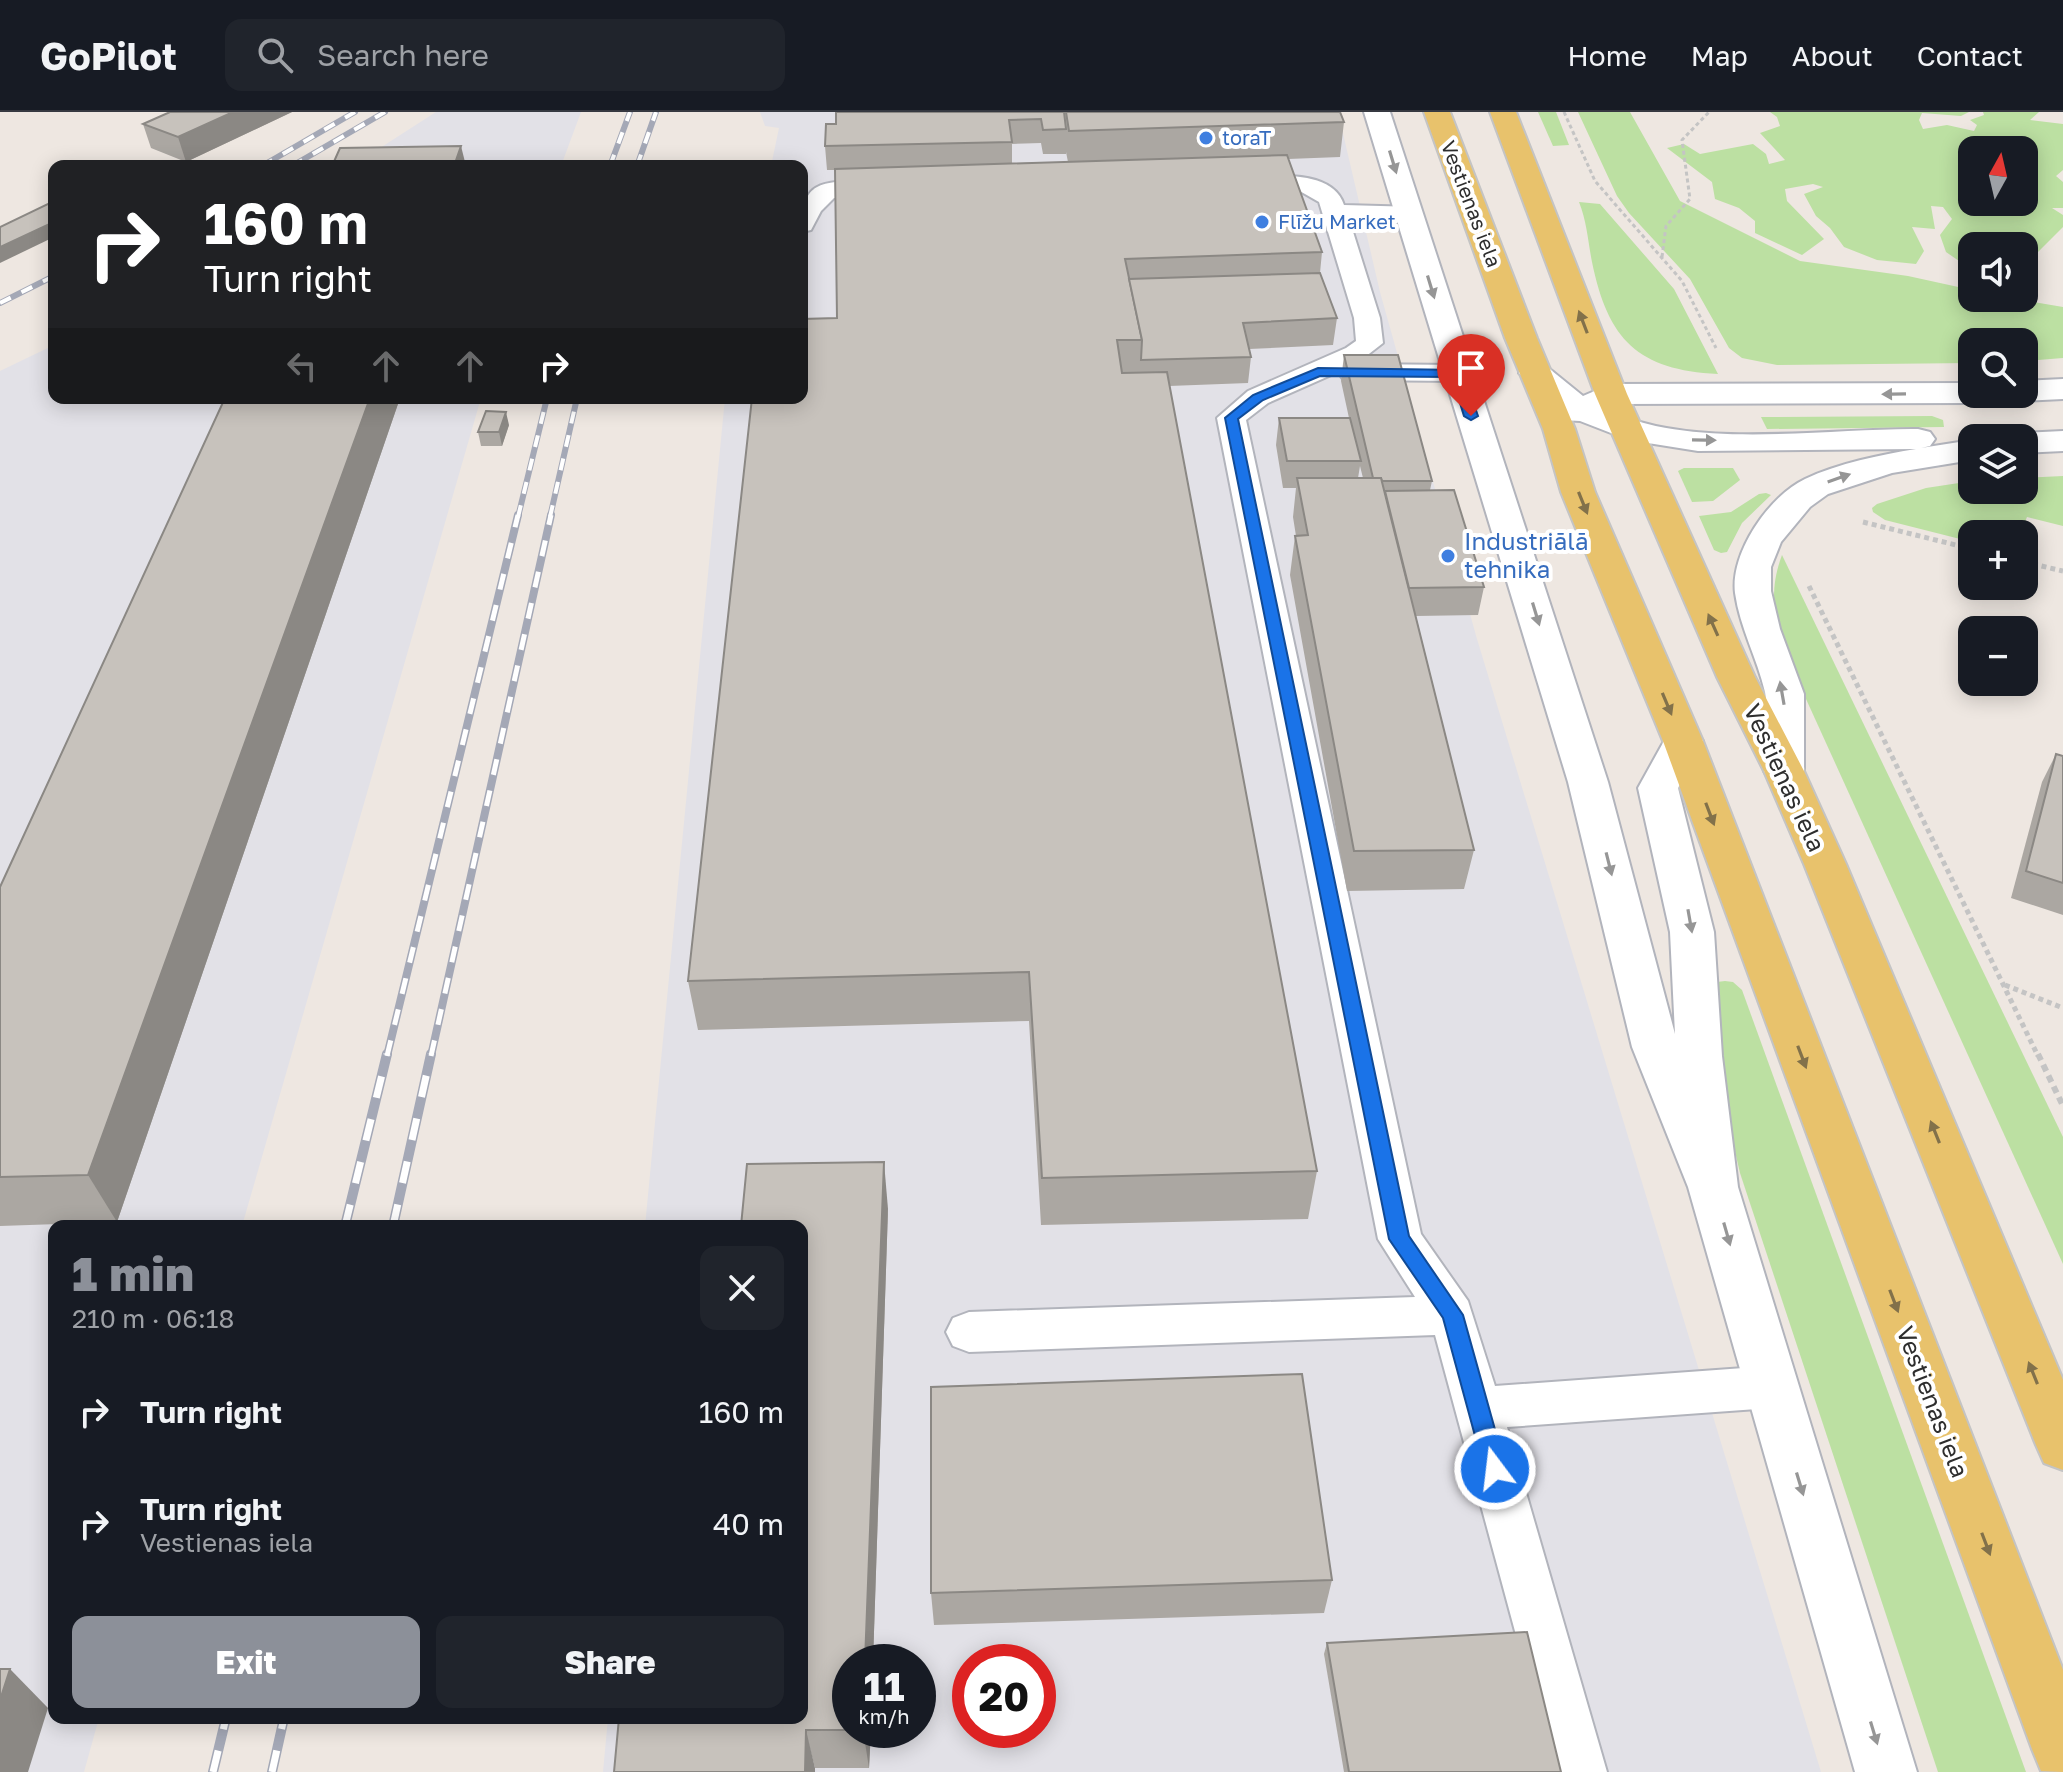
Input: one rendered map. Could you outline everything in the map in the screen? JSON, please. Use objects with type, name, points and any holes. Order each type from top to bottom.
[{"type":"main road","name":"Vestienas iela","points":[[1437,112],[1535,373],[1570,419],[1578,492],[1683,741],[2063,1749]]},
{"type":"main road","name":"Vestienas iela","points":[[1503,112],[1611,394],[1736,677],[1784,771],[2063,1445]]},
{"type":"street","points":[[1377,112],[1588,782],[1655,1047],[1713,1187],[1886,1772]]},
{"type":"street","points":[[2038,390],[2063,389]]},
{"type":"street","points":[[1570,419],[1611,394],[1958,393]]},
{"type":"street","points":[[1570,419],[1669,439],[1958,441]]},
{"type":"street","points":[[2038,442],[2063,441]]},
{"type":"street","points":[[1784,771],[1785,694],[1761,629],[1753,591],[1753,567],[1764,539],[1798,500],[1836,479],[1886,464],[1958,452]]},
{"type":"street","points":[[1683,741],[1658,788],[1684,886],[1692,932],[1699,1056],[1713,1187]]},
{"type":"lane","points":[[1224,184],[1303,183],[1330,198],[1367,318],[1370,343],[1356,354],[1258,397],[1231,418],[1400,1239],[1452,1315],[1580,1772]]},
{"type":"lane","points":[[808,212],[814,198],[830,190],[909,189]]},
{"type":"lane","points":[[1334,212],[1408,212]]},
{"type":"lane","points":[[1318,372],[1457,373]]},
{"type":"lane","points":[[969,1332],[1452,1315]]},
{"type":"lane","points":[[1478,1408],[1771,1387]]},
{"type":"path","points":[[1564,112],[1595,181],[1682,281],[1740,394]]},
{"type":"path","points":[[1662,258],[1666,226],[1690,199],[1682,140],[1709,112]]},
{"type":"path","points":[[1798,500],[1840,516],[1958,546]]},
{"type":"path","points":[[2038,565],[2063,571]]},
{"type":"path","points":[[1804,574],[2063,1106]]},
{"type":"path","points":[[2004,984],[2063,1008]]},
{"type":"shaded area","points":[[436,112],[581,112],[563,160],[361,160]]},
{"type":"shaded area","points":[[760,112],[1338,112],[1380,292],[1477,639],[1821,1772],[603,1772],[607,1724],[808,1724],[808,1220],[646,1220],[724,404],[808,404],[808,160],[772,160],[779,128],[765,126]]},
{"type":"shaded area","points":[[48,348],[48,404],[479,404],[244,1220],[48,1220],[48,1724],[97,1724],[84,1772],[0,1772],[0,371]]},
{"type":"green space","points":[[1538,112],[1556,112],[1569,145],[1553,146]]},
{"type":"green space","points":[[1578,112],[1630,112],[1680,201],[1800,261],[1908,276],[1958,287],[1958,312],[2038,312],[2038,303],[2063,307],[2063,358],[2038,360],[2038,328],[1958,328],[1958,363],[1777,365],[1742,358],[1729,348],[1690,279],[1617,196]]},
{"type":"green space","points":[[1770,112],[1969,112],[1961,116],[1922,113],[1919,120],[1923,129],[1947,125],[1974,131],[1977,125],[1970,120],[1984,115],[1983,112],[2039,112],[2030,120],[2063,124],[2063,170],[2056,176],[2063,182],[2063,208],[2052,208],[2063,215],[2063,227],[2038,252],[2038,232],[1958,232],[1958,260],[1946,252],[1940,235],[1952,219],[1943,207],[1931,206],[1935,229],[1912,227],[1924,251],[1916,264],[1877,260],[1844,247],[1816,216],[1804,194],[1823,187],[1813,184],[1785,189],[1787,201],[1824,239],[1802,255],[1755,233],[1755,221],[1739,208],[1715,199],[1712,182],[1667,148],[1684,144],[1700,154],[1753,144],[1766,154],[1769,164],[1785,160],[1760,133],[1780,126],[1777,117]]},
{"type":"green space","points":[[1579,202],[1600,204],[1674,289],[1718,374],[1667,366],[1631,346],[1618,331],[1599,289]]},
{"type":"green space","points":[[1932,416],[1943,420],[1944,427],[1767,429],[1761,417]]},
{"type":"green space","points":[[1684,468],[1733,468],[1740,480],[1713,501],[1692,502],[1678,471]]},
{"type":"green space","points":[[2063,476],[2063,526],[2027,517],[2026,520],[1958,520],[1958,538],[1885,520],[1872,508],[1926,488],[1958,483],[1958,504],[2038,504],[2038,477]]},
{"type":"green space","points":[[1759,494],[1771,495],[1742,523],[1727,552],[1714,550],[1699,516],[1731,512]]},
{"type":"green space","points":[[1782,555],[2063,1137],[2063,1264],[1781,644],[1774,599]]},
{"type":"green space","points":[[1717,982],[1733,982],[1742,990],[2026,1772],[1938,1772],[1740,1173],[1723,1100]]},
{"type":"building","points":[[170,112],[233,112],[178,137],[143,124]]},
{"type":"building","points":[[836,112],[1064,112],[1066,129],[1043,130],[1041,119],[1009,120],[1012,142],[825,146],[826,124],[836,124]]},
{"type":"building","points":[[1066,112],[1340,112],[1344,122],[1069,131]]},
{"type":"building","points":[[461,146],[456,160],[335,160],[340,148]]},
{"type":"building","points":[[1287,155],[1322,252],[1125,259],[1142,340],[1117,340],[1122,373],[1167,372],[1317,1171],[1042,1178],[1029,972],[688,981],[751,404],[808,404],[808,319],[837,318],[835,169]]},
{"type":"building","points":[[48,204],[48,225],[0,247],[0,227]]},
{"type":"building","points":[[1320,273],[1337,318],[1243,323],[1251,357],[1141,360],[1142,340],[1129,279]]},
{"type":"building","points":[[1344,355],[1398,355],[1432,481],[1382,481],[1381,478],[1373,478]]},
{"type":"building","points":[[222,404],[368,404],[88,1175],[0,1177],[0,887]]},
{"type":"building","points":[[486,411],[506,412],[499,432],[478,432]]},
{"type":"building","points":[[1279,418],[1350,418],[1361,461],[1287,461]]},
{"type":"building","points":[[1297,478],[1381,478],[1474,850],[1354,851],[1295,536],[1308,535]]},
{"type":"building","points":[[1454,490],[1484,587],[1409,588],[1385,491]]},
{"type":"building","points":[[2056,754],[2063,756],[2063,883],[2026,871]]},
{"type":"building","points":[[884,1162],[866,1644],[832,1644],[832,1730],[806,1730],[805,1772],[614,1772],[618,1724],[808,1724],[808,1220],[742,1220],[747,1164]]},
{"type":"building","points":[[1302,1374],[1332,1580],[931,1593],[931,1387]]},
{"type":"building","points":[[1527,1632],[1561,1772],[1349,1772],[1327,1643]]},
{"type":"building","points":[[0,1669],[10,1669],[0,1700]]},
{"type":"railway","points":[[272,160],[355,112]]},
{"type":"railway","points":[[302,160],[385,112]]},
{"type":"railway","points":[[612,160],[630,112]]},
{"type":"railway","points":[[639,160],[656,112]]},
{"type":"railway","points":[[0,303],[48,279]]},
{"type":"railway","points":[[518,517],[546,404]]},
{"type":"railway","points":[[550,517],[576,404]]},
{"type":"railway","points":[[387,1056],[518,515]]},
{"type":"railway","points":[[431,1056],[551,515]]},
{"type":"railway","points":[[346,1220],[387,1054]]},
{"type":"railway","points":[[394,1220],[431,1054]]},
{"type":"railway","points":[[213,1772],[225,1724]]},
{"type":"railway","points":[[272,1772],[283,1724]]},
{"type":"place","name":"toraT","points":[[1206,138]]},
{"type":"place","name":"Flīžu Market","points":[[1262,222]]},
{"type":"place","name":"Industriālā tehnika","points":[[1448,556]]},
{"type":"route","points":[[1471,416],[1457,373],[1318,372],[1258,397],[1231,418],[1400,1239],[1452,1315],[1495,1469]]}]
